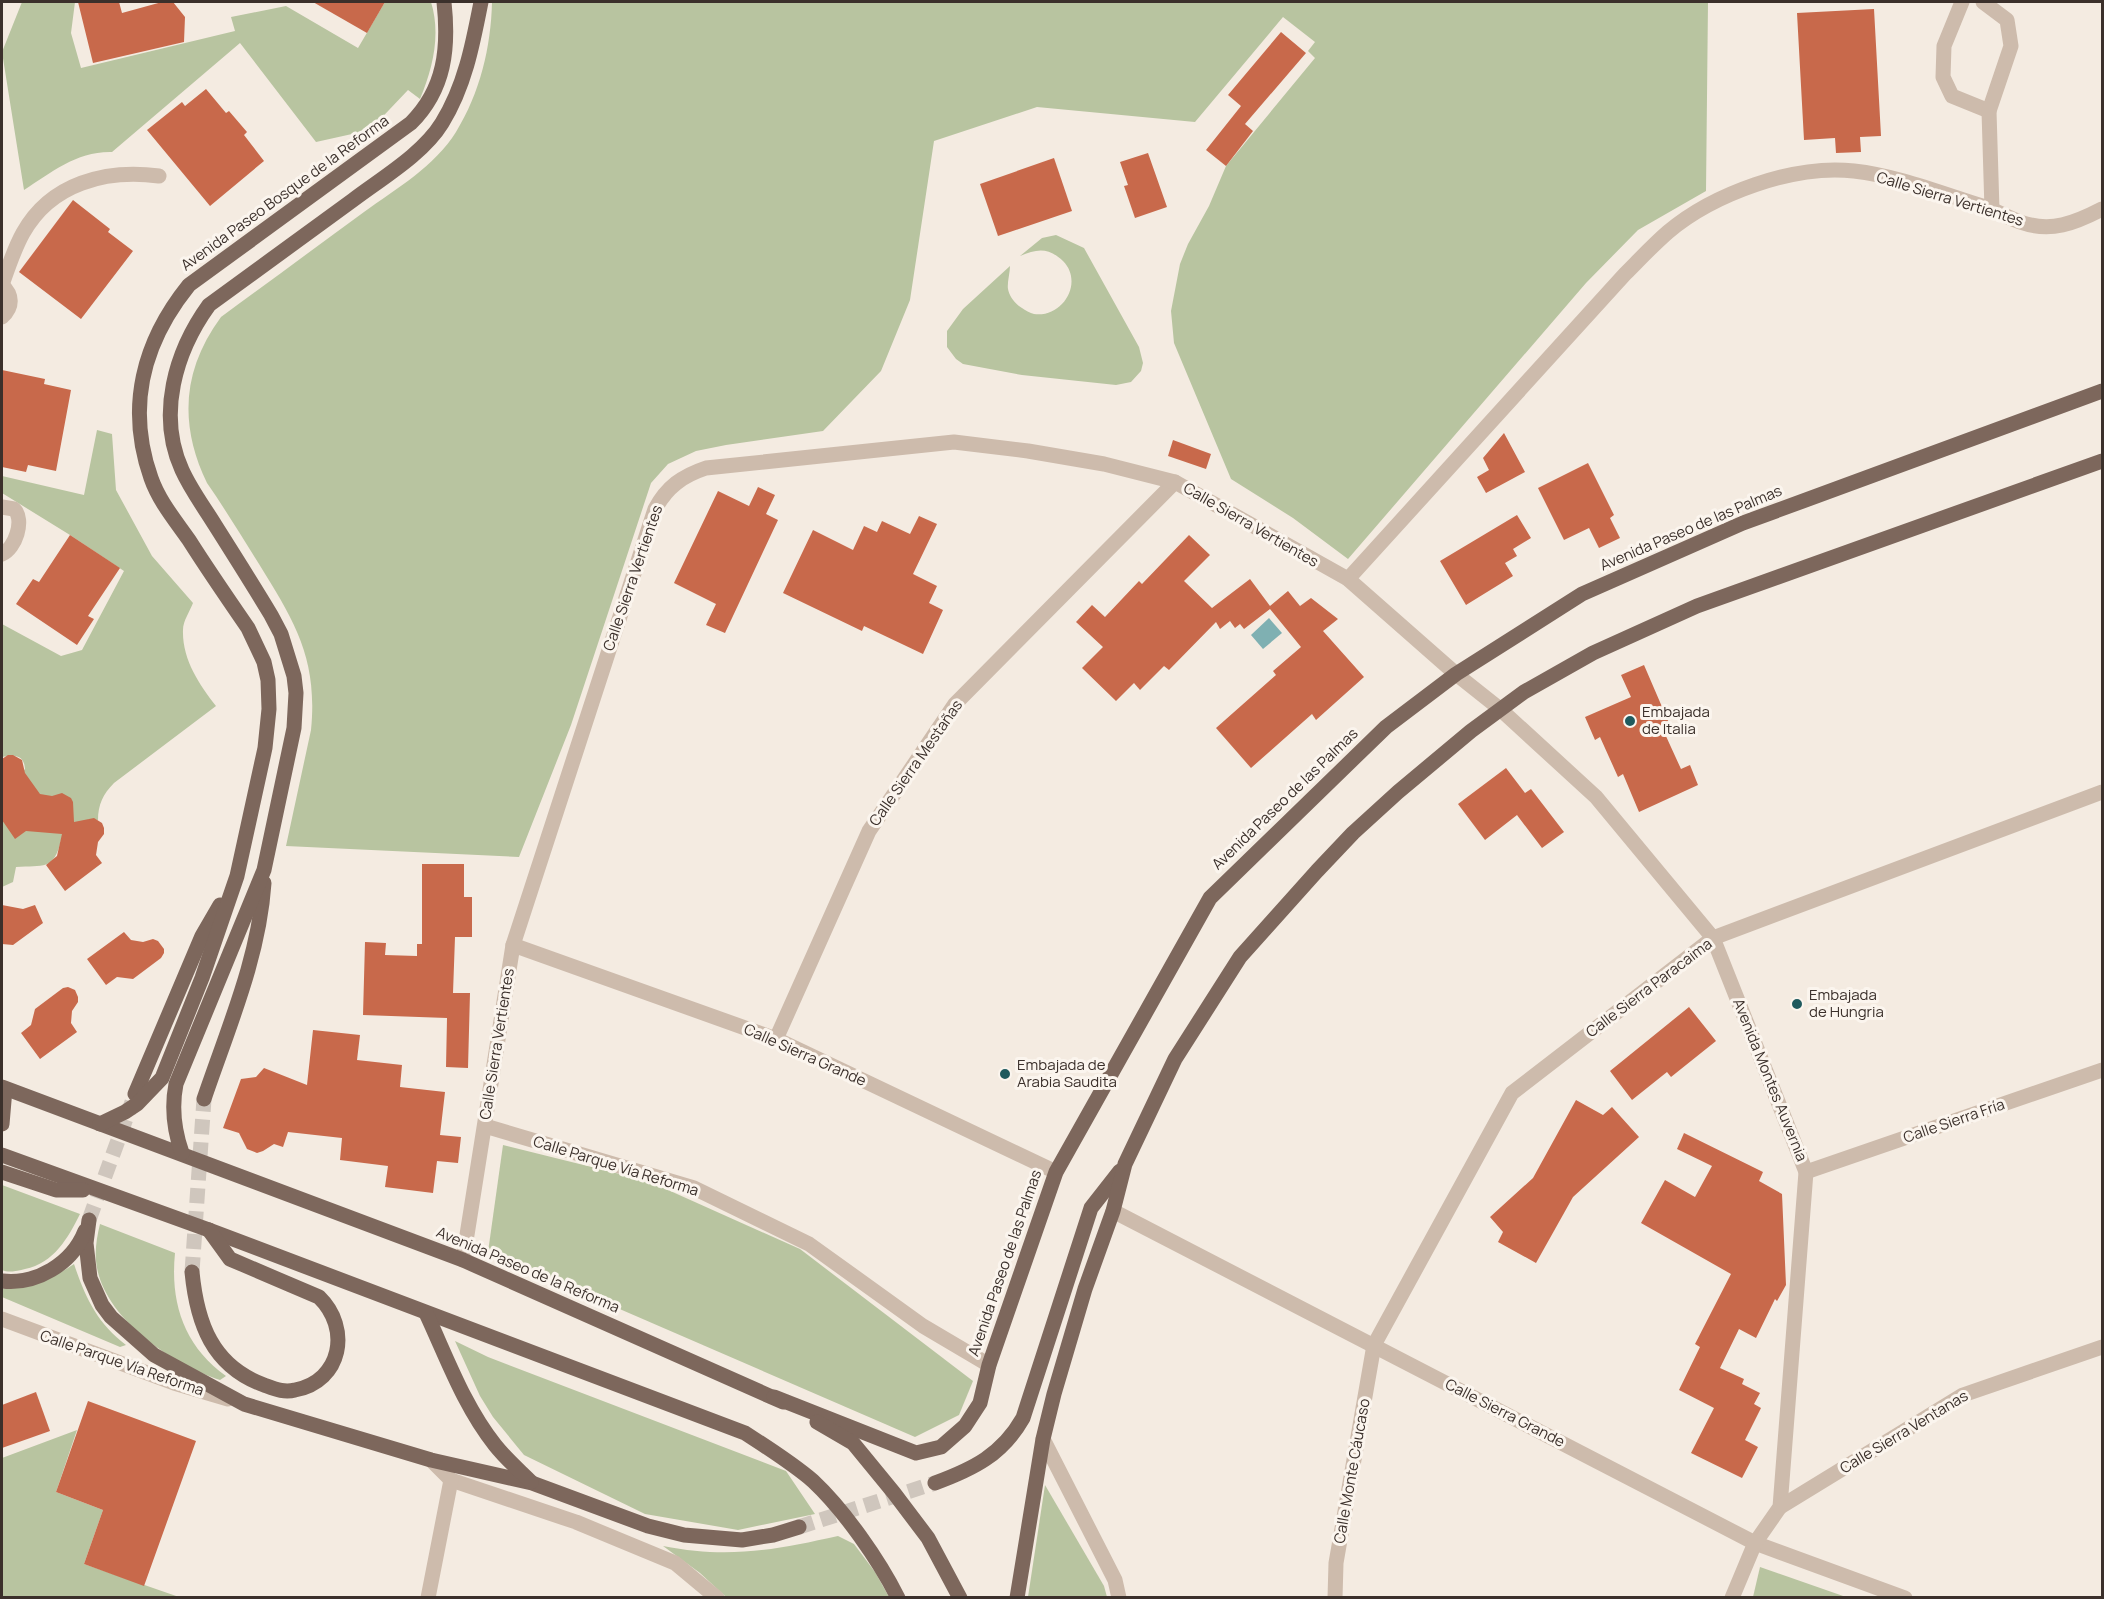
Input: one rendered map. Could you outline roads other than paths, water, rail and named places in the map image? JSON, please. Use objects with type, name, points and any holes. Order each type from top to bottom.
[{"type":"main road","name":"Avenida Paseo Bosque de la Reforma","points":[[100,1124],[137,1104],[162,1078],[202,978],[237,876],[265,748],[269,709],[268,680],[264,662],[248,628],[166,507],[152,479],[144,454],[140,429],[140,404],[148,354],[158,329],[171,307],[189,285],[421,114],[441,77],[446,33],[444,2]]},
{"type":"main road","points":[[204,1099],[255,950],[262,910],[264,870],[294,728],[296,693],[285,644],[271,615],[181,468],[173,436],[171,405],[178,362],[186,342],[209,305],[394,169],[429,140],[442,124],[460,85],[472,45],[481,2]]},
{"type":"main road","name":"Avenida Paseo de las Palmas","points":[[774,1397],[916,1453],[941,1447],[965,1426],[980,1403],[989,1365],[1056,1172],[1210,898],[1386,727],[1456,674],[1582,594],[1689,547],[1754,519],[2103,391]]},
{"type":"main road","points":[[1017,1598],[1043,1439],[1054,1394],[1085,1289],[1113,1211],[1125,1164],[1175,1059],[1240,957],[1353,833],[1407,784],[1500,709],[1524,692],[1593,653],[1697,606],[2103,461]]},
{"type":"main road","points":[[182,1153],[174,1120],[173,1099],[176,1084],[264,870]]},
{"type":"main road","points":[[135,1094],[202,936],[237,876]]},
{"type":"main road","points":[[2,1124],[3,1088]]},
{"type":"main road","name":"Avenida Paseo de la Reforma","points":[[3,1088],[182,1153],[463,1260],[774,1397],[853,1443],[894,1492],[928,1538],[960,1598]]},
{"type":"main road","points":[[2,1155],[93,1190],[209,1230],[745,1433],[782,1457],[814,1482],[842,1513],[882,1568],[898,1598]]},
{"type":"main road","points":[[935,1483],[958,1475],[980,1463],[1002,1447],[1014,1434],[1023,1418],[1092,1208],[1125,1164]]},
{"type":"main road","points":[[2,1172],[56,1190],[93,1190]]},
{"type":"main road","points":[[2,1281],[24,1280],[54,1269],[76,1248],[89,1220],[86,1243],[90,1278],[111,1317],[154,1355],[244,1404],[431,1460],[532,1483],[648,1526],[684,1535],[742,1540],[773,1535],[799,1527]]},
{"type":"main road","points":[[192,1272],[198,1311],[204,1328],[221,1357],[243,1376],[282,1391],[293,1391],[314,1384],[329,1369],[339,1337],[333,1315],[327,1305],[319,1297],[230,1259],[209,1230]]},
{"type":"main road","points":[[426,1313],[480,1425],[496,1446],[532,1483]]},
{"type":"street","points":[[1962,2],[1944,46],[1943,77],[1952,96],[1989,111]]},
{"type":"street","points":[[1983,2],[2007,21],[2011,46],[1989,111],[1992,210]]},
{"type":"street","name":"Calle Sierra Vertientes","points":[[1348,579],[1625,274],[1668,231],[1718,200],[1769,179],[1816,171],[1853,171],[1893,179],[1992,210],[2021,222],[2044,227],[2070,224],[2103,209]]},
{"type":"street","points":[[2,316],[8,310],[10,296],[2,285],[22,234],[38,212],[58,194],[73,186],[105,176],[123,174],[159,176]]},
{"type":"street","name":"Calle Sierra Vertientes","points":[[463,1260],[513,945],[655,509],[661,497],[681,479],[706,468],[954,442],[1028,451],[1104,464],[1175,482],[1348,579],[1456,674],[1500,709]]},
{"type":"street","name":"Calle Sierra Mestañas","points":[[776,1039],[869,831],[955,704],[1175,482]]},
{"type":"street","points":[[2,507],[8,506],[14,509],[20,519],[20,525],[8,550],[2,554]]},
{"type":"street","name":"Avenida Montes Auvernia","points":[[1500,709],[1596,797],[1713,938],[1806,1172],[1780,1507]]},
{"type":"street","name":"Calle Sierra Paracaima","points":[[1374,1345],[1512,1093],[1713,938],[2103,792]]},
{"type":"street","name":"Calle Sierra Grande","points":[[513,945],[776,1039],[1056,1172]]},
{"type":"street","name":"Calle Sierra Fría","points":[[1806,1172],[2103,1070]]},
{"type":"street","name":"Calle Parque Vía Reforma","points":[[484,1126],[705,1193],[809,1244],[923,1326],[989,1365]]},
{"type":"street","name":"Calle Sierra Grande","points":[[1113,1211],[1755,1543],[1905,1598]]},
{"type":"street","name":"Calle Parque Vía Reforma","points":[[2,1319],[174,1383],[244,1404]]},
{"type":"street","name":"Calle Monte Cáucaso","points":[[1335,1598],[1336,1563],[1374,1345]]},
{"type":"street","name":"Calle Sierra Ventanas","points":[[1780,1507],[1963,1395],[2103,1347]]},
{"type":"street","points":[[1043,1439],[1115,1580],[1119,1598]]},
{"type":"street","points":[[431,1460],[451,1480],[576,1522],[675,1563],[717,1598]]},
{"type":"street","points":[[429,1598],[451,1480]]},
{"type":"street","points":[[1732,1598],[1755,1543],[1780,1507]]},
{"type":"water","points":[[1269,618],[1282,633],[1263,649],[1251,635]]},
{"type":"tunnel","points":[[192,1272],[204,1099]]},
{"type":"tunnel","points":[[89,1220],[132,1102]]},
{"type":"tunnel","points":[[799,1527],[935,1483]]},
{"type":"place","name":"Embajada de Italia","points":[[1630,721]]},
{"type":"place","name":"Embajada de Hungria","points":[[1797,1004]]},
{"type":"place","name":"Embajada de Arabia Saudita","points":[[1005,1074]]}]
